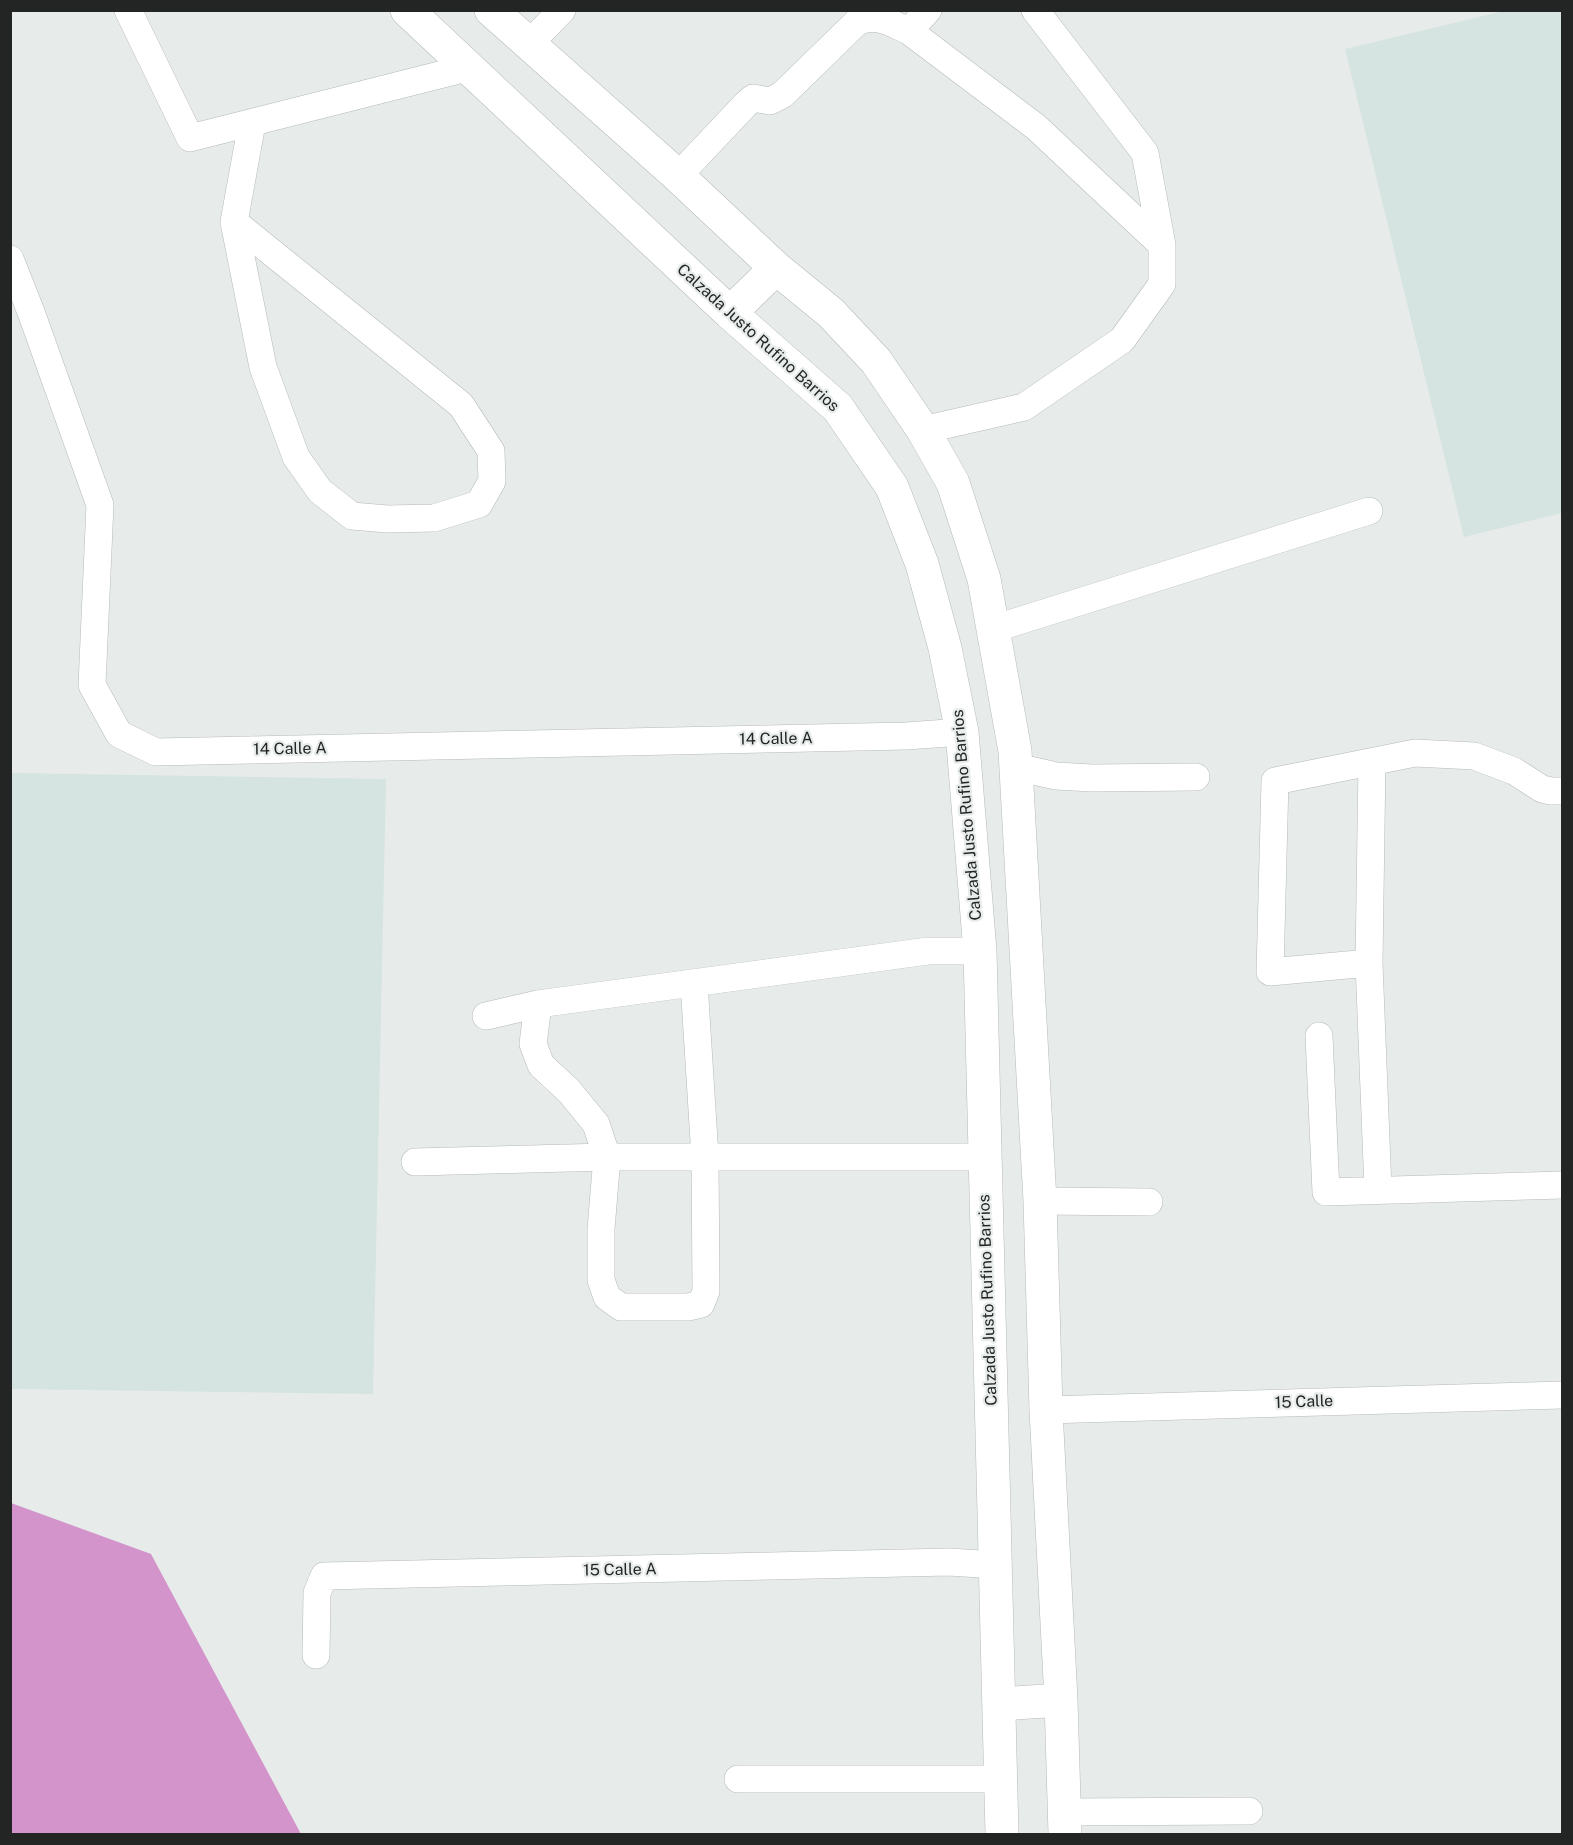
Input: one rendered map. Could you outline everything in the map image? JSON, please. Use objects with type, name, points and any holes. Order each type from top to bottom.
[{"type":"street","points":[[128,10],[190,138],[467,68]]},
{"type":"street","name":"Calzada Justo Rufino Barrios","points":[[407,10],[730,313],[838,408],[892,487],[922,564],[945,648],[962,732],[980,951],[1002,1834]]},
{"type":"street","points":[[491,10],[678,176],[776,268],[831,313],[876,361],[923,430],[953,483],[984,579],[1015,751],[1040,1200],[1046,1410],[1065,1823],[1249,1811]]},
{"type":"street","points":[[528,45],[562,10]]},
{"type":"street","points":[[909,31],[928,10]]},
{"type":"street","points":[[923,430],[1024,407],[1122,340],[1162,284],[1162,245],[1145,153],[1035,10]]},
{"type":"street","points":[[678,176],[753,98],[770,101],[782,95],[857,22],[868,17],[880,19],[909,31],[1035,127],[1162,245]]},
{"type":"street","points":[[234,222],[461,405],[491,451],[492,481],[479,504],[434,518],[387,519],[351,516],[320,491],[296,457],[263,368],[234,222],[252,123]]},
{"type":"street","name":"14 Calle A","points":[[10,259],[100,506],[92,685],[119,734],[156,752],[906,736],[962,732]]},
{"type":"street","points":[[730,313],[776,268]]},
{"type":"street","points":[[993,629],[1369,511]]},
{"type":"street","points":[[1368,963],[1270,972],[1275,781],[1415,753],[1474,756],[1514,771],[1542,789],[1551,792],[1563,791]]},
{"type":"street","points":[[1372,762],[1368,963],[1378,1190]]},
{"type":"street","points":[[1016,767],[1056,776],[1196,777]]},
{"type":"street","points":[[486,1016],[538,1004],[928,951],[980,951]]},
{"type":"street","points":[[538,1004],[533,1044],[541,1065],[569,1091],[596,1124],[607,1157],[601,1229],[601,1280],[607,1298],[621,1307],[688,1307],[701,1304],[706,1290],[705,1157],[694,983]]},
{"type":"street","points":[[1319,1036],[1326,1192],[1563,1185]]},
{"type":"street","points":[[981,1057],[1032,1055]]},
{"type":"street","points":[[415,1162],[607,1157],[984,1157]]},
{"type":"street","points":[[1040,1200],[1149,1202]]},
{"type":"street","name":"15 Calle","points":[[1046,1410],[1563,1395]]},
{"type":"street","name":"15 Calle A","points":[[316,1655],[317,1593],[324,1576],[949,1562],[996,1565]]},
{"type":"street","points":[[999,1704],[1061,1700]]},
{"type":"street","points":[[738,1779],[1000,1779]]},
{"type":"shaded area","points":[[1504,11],[1562,11],[1562,513],[1464,537],[1345,49]]},
{"type":"shaded area","points":[[11,773],[386,779],[373,1394],[11,1389]]},
{"type":"shaded area","points":[[11,1503],[151,1554],[301,1834],[11,1834]]}]
